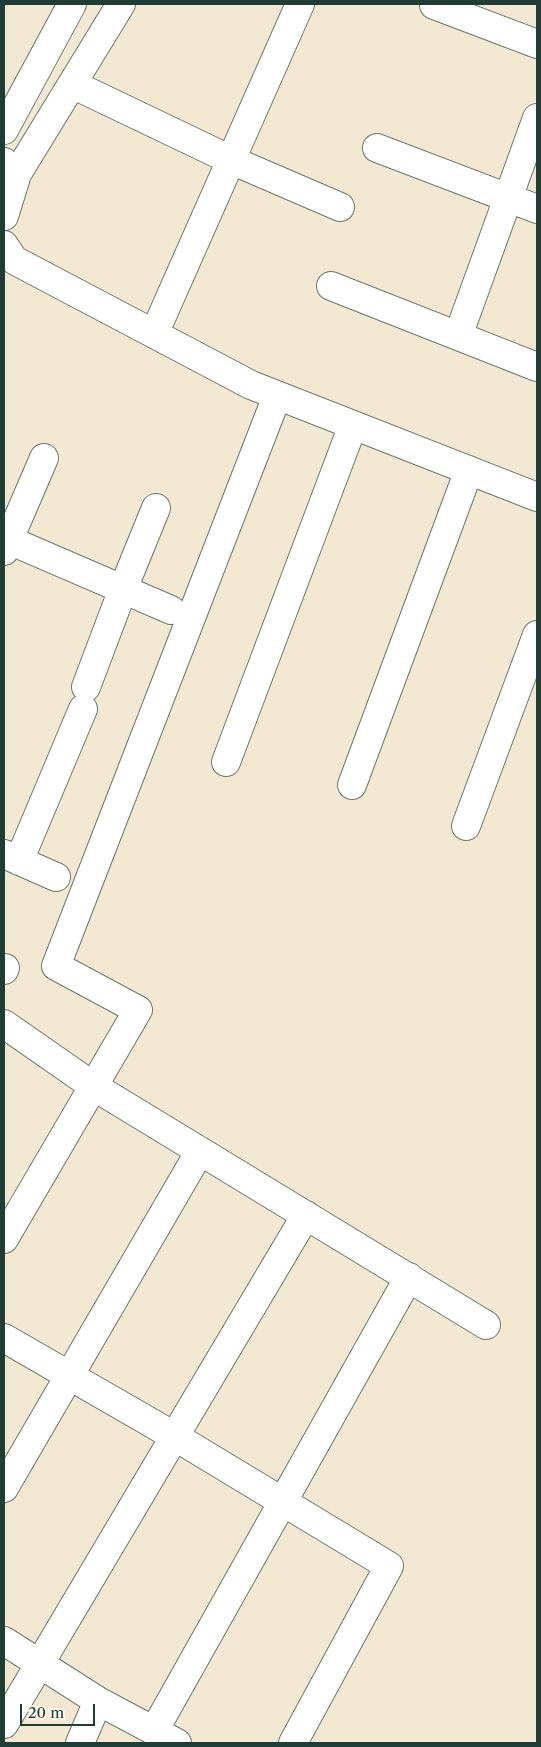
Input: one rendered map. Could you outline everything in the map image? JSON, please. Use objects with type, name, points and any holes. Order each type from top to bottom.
[{"type":"street","points":[[4,130],[72,4]]},
{"type":"street","points":[[4,216],[10,168],[72,84],[121,4]]},
{"type":"street","points":[[434,5],[537,44]]},
{"type":"street","points":[[154,334],[231,160],[291,7]]},
{"type":"street","points":[[72,84],[231,160],[340,207]]},
{"type":"street","points":[[458,336],[537,118]]},
{"type":"street","points":[[377,148],[537,209]]},
{"type":"street","points":[[4,245],[14,260],[251,385],[537,497]]},
{"type":"street","points":[[331,286],[537,368]]},
{"type":"street","points":[[4,1239],[138,1010],[56,966],[277,396]]},
{"type":"street","points":[[226,762],[353,425]]},
{"type":"street","points":[[44,458],[5,543],[123,589],[171,610]]},
{"type":"street","points":[[352,786],[469,470]]},
{"type":"street","points":[[56,877],[12,857],[85,698],[123,589],[156,508]]},
{"type":"street","points":[[466,826],[537,635]]},
{"type":"street","points":[[4,1024],[93,1086],[486,1325]]},
{"type":"street","points":[[4,1488],[200,1151]]},
{"type":"street","points":[[4,1724],[306,1215]]},
{"type":"street","points":[[4,1641],[98,1701],[165,1737],[284,1501],[409,1277]]},
{"type":"street","points":[[4,1338],[174,1436],[390,1566],[294,1743]]},
{"type":"street","points":[[80,1743],[98,1701]]}]
